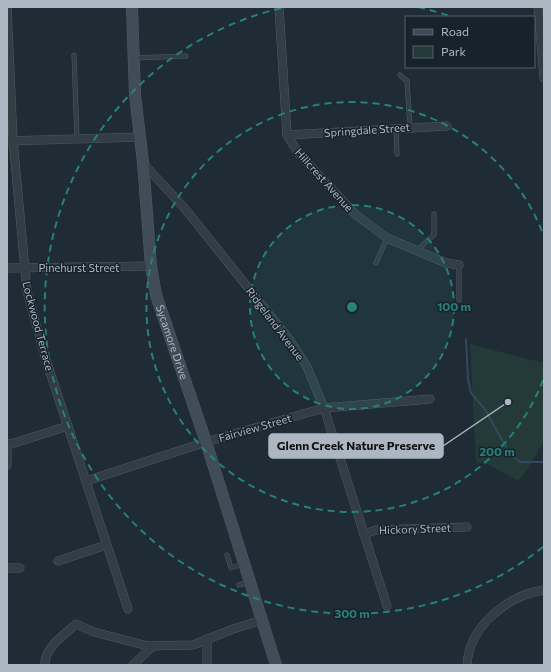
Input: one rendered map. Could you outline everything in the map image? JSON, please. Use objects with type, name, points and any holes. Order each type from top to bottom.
[{"type":"street","name":"Lockwood Terrace","points":[[7,7],[10,140],[27,291],[46,360],[128,609]]},
{"type":"street","name":"Sycamore Drive","points":[[132,7],[134,95],[143,162],[151,266],[156,295],[206,442],[244,563],[245,584],[262,620],[276,665]]},
{"type":"street","name":"Hillcrest Avenue","points":[[279,7],[287,135],[299,154],[355,214],[387,238],[446,263],[459,265]]},
{"type":"street","points":[[538,7],[542,30],[544,78]]},
{"type":"street","name":"Springdale Street","points":[[287,135],[447,126]]},
{"type":"street","points":[[10,140],[140,137]]},
{"type":"street","name":"Ridgeland Avenue","points":[[143,162],[186,210],[289,339],[307,367],[324,408],[387,606]]},
{"type":"street","name":"Pinehurst Street","points":[[7,268],[151,266]]},
{"type":"street","name":"Fairview Street","points":[[86,481],[206,442],[324,408],[430,399]]},
{"type":"street","points":[[7,465],[7,444],[68,426]]},
{"type":"street","name":"Hickory Street","points":[[364,534],[376,530],[467,527]]},
{"type":"street","points":[[58,561],[106,546]]},
{"type":"street","points":[[7,568],[20,568]]},
{"type":"street","points":[[467,665],[474,638],[493,614],[511,601],[531,592],[544,590]]},
{"type":"street","points":[[45,665],[45,661],[56,642],[76,624],[94,632],[153,646],[193,645],[233,629],[262,620]]},
{"type":"street","points":[[207,639],[207,665]]},
{"type":"street","points":[[132,665],[153,646]]},
{"type":"lane","points":[[74,55],[77,139]]},
{"type":"lane","points":[[134,58],[186,56]]},
{"type":"lane","points":[[400,75],[407,81],[410,127]]},
{"type":"lane","points":[[396,129],[397,154]]},
{"type":"lane","points":[[417,251],[434,235],[434,214]]},
{"type":"lane","points":[[376,263],[387,238]]},
{"type":"lane","points":[[459,265],[459,300]]},
{"type":"lane","points":[[227,555],[231,568],[244,563]]},
{"type":"green space","points":[[470,344],[544,363],[544,441],[527,470],[518,481],[484,462],[476,463]]},
{"type":"waterway","points":[[466,339],[468,379],[471,393],[484,408],[510,454],[520,462],[544,462]]},
{"type":"place","name":"Glenn Creek Nature Preserve","points":[[508,402]]}]
